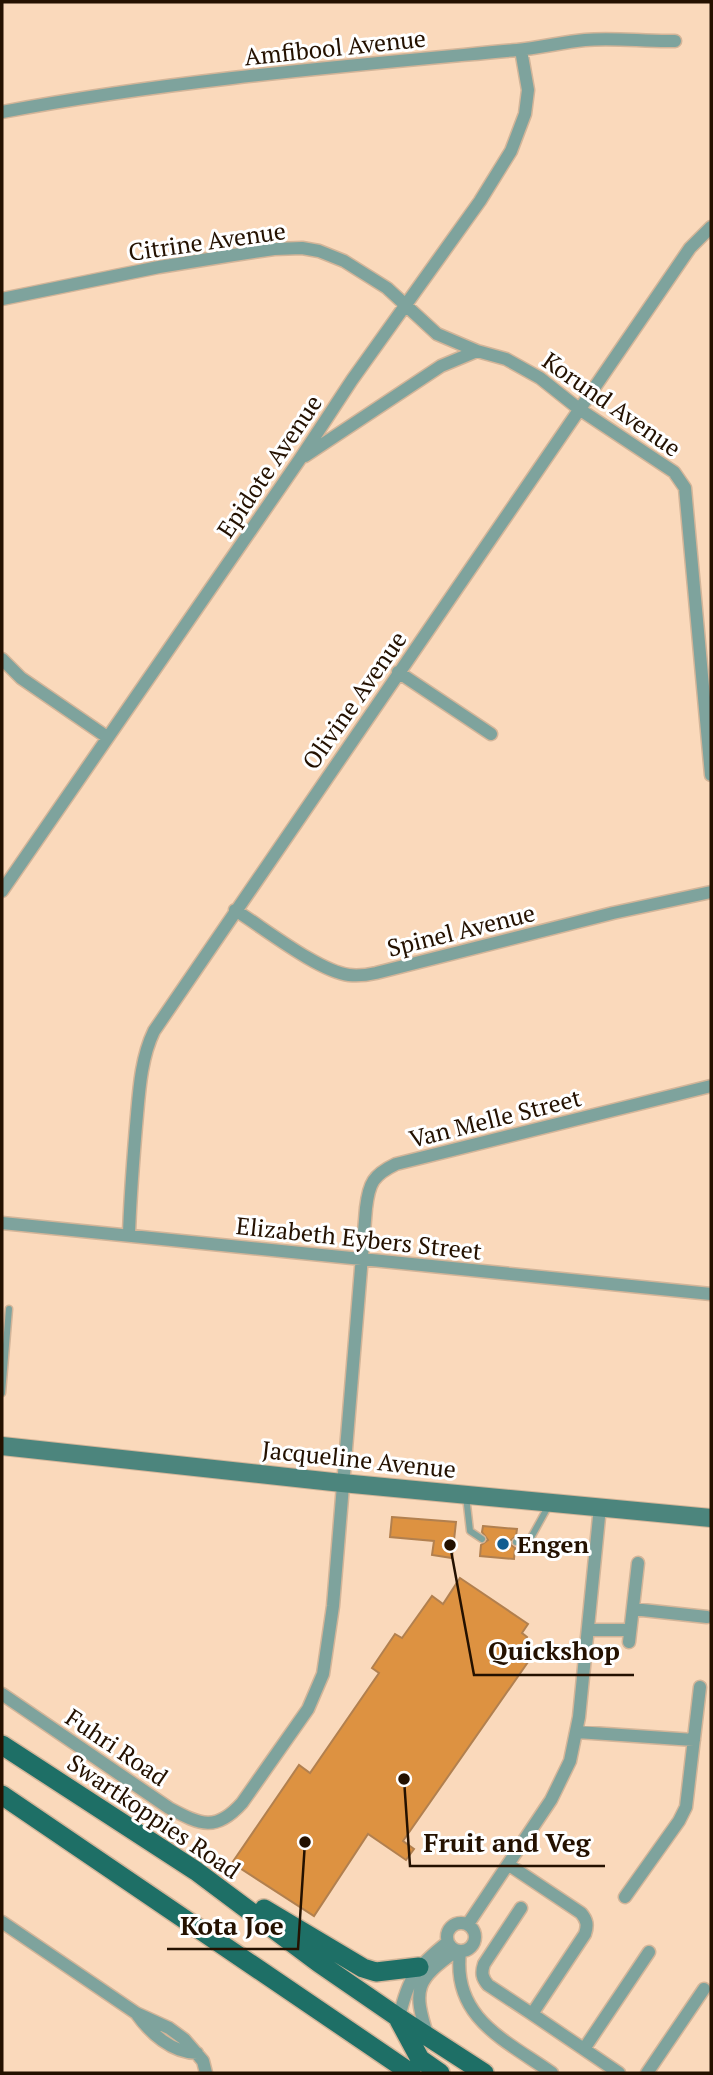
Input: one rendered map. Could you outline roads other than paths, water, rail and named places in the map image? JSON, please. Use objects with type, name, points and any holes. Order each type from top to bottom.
[{"type":"main road","name":"Swartkoppies Road","points":[[2,1745],[196,1871],[319,1963],[484,2073]]},
{"type":"main road","points":[[2,1795],[411,2073]]},
{"type":"main road","points":[[196,1871],[304,1931],[363,1968],[376,1972],[427,1967]]},
{"type":"main road","points":[[399,2018],[420,2059],[440,2073]]},
{"type":"street","name":"Amfibool Avenue","points":[[2,112],[67,100],[390,60],[521,50],[583,40],[675,41]]},
{"type":"street","name":"Epidote Avenue","points":[[2,891],[352,380],[480,201],[511,151],[521,129],[528,90],[521,50]]},
{"type":"street","name":"Olivine Avenue","points":[[129,1235],[130,1198],[145,1051],[163,1015],[690,248],[711,227]]},
{"type":"street","name":"Citrine Avenue","points":[[2,299],[159,267],[274,249],[302,248],[319,251],[344,261],[406,303]]},
{"type":"street","name":"Korund Avenue","points":[[406,303],[420,320],[437,334],[477,351],[506,359],[540,378],[579,409],[674,472],[685,488],[711,775]]},
{"type":"street","points":[[300,459],[441,366],[477,351]]},
{"type":"street","points":[[2,659],[21,678],[107,737]]},
{"type":"street","points":[[398,673],[491,734]]},
{"type":"street","name":"Spinel Avenue","points":[[235,911],[324,966],[356,976],[390,970],[613,913],[711,892]]},
{"type":"street","name":"Van Melle Street","points":[[214,1823],[231,1815],[242,1803],[308,1709],[318,1690],[327,1655],[367,1198],[373,1179],[386,1169],[410,1161],[711,1086]]},
{"type":"street","name":"Elizabeth Eybers Street","points":[[2,1223],[711,1294]]},
{"type":"street","name":"Jacqueline Avenue","points":[[2,1446],[342,1483],[711,1518]]},
{"type":"street","points":[[468,1924],[558,1788],[570,1761],[577,1732],[600,1507]]},
{"type":"street","points":[[588,1630],[629,1636],[638,1563]]},
{"type":"street","points":[[633,1609],[707,1617]]},
{"type":"street","points":[[625,1896],[683,1814],[700,1687]]},
{"type":"street","name":"Fuhri Road","points":[[2,1694],[169,1808],[201,1823],[214,1823]]},
{"type":"street","points":[[577,1732],[694,1740]]},
{"type":"street","points":[[509,1865],[586,1919],[585,1934],[532,2014]]},
{"type":"street","points":[[520,1908],[484,1964],[481,1971],[483,1979],[619,2073]]},
{"type":"street","points":[[2,1922],[135,2013],[150,2031],[174,2048],[197,2053],[203,2060],[206,2073]]},
{"type":"street","points":[[399,2018],[412,1976],[455,1948],[470,1948],[474,1944],[475,1933],[468,1924],[459,1922],[452,1925],[447,1933],[455,1948],[465,2000],[477,2018],[552,2073]]},
{"type":"street","points":[[584,2049],[649,1952]]},
{"type":"street","points":[[427,1967],[460,1982]]},
{"type":"street","points":[[427,1967],[420,1987],[419,2003],[428,2036]]},
{"type":"street","points":[[648,2073],[704,1989]]},
{"type":"lane","points":[[2,1393],[9,1309]]},
{"type":"lane","points":[[466,1494],[470,1531],[482,1539]]},
{"type":"lane","points":[[528,1543],[551,1502]]},
{"type":"lane","points":[[516,1542],[596,1550]]},
{"type":"place","name":"Engen","points":[[503,1544]]},
{"type":"place","name":"Quickshop","points":[[450,1545]]},
{"type":"place","name":"Fruit and Veg","points":[[404,1779]]},
{"type":"place","name":"Kota Joe","points":[[305,1842]]}]
